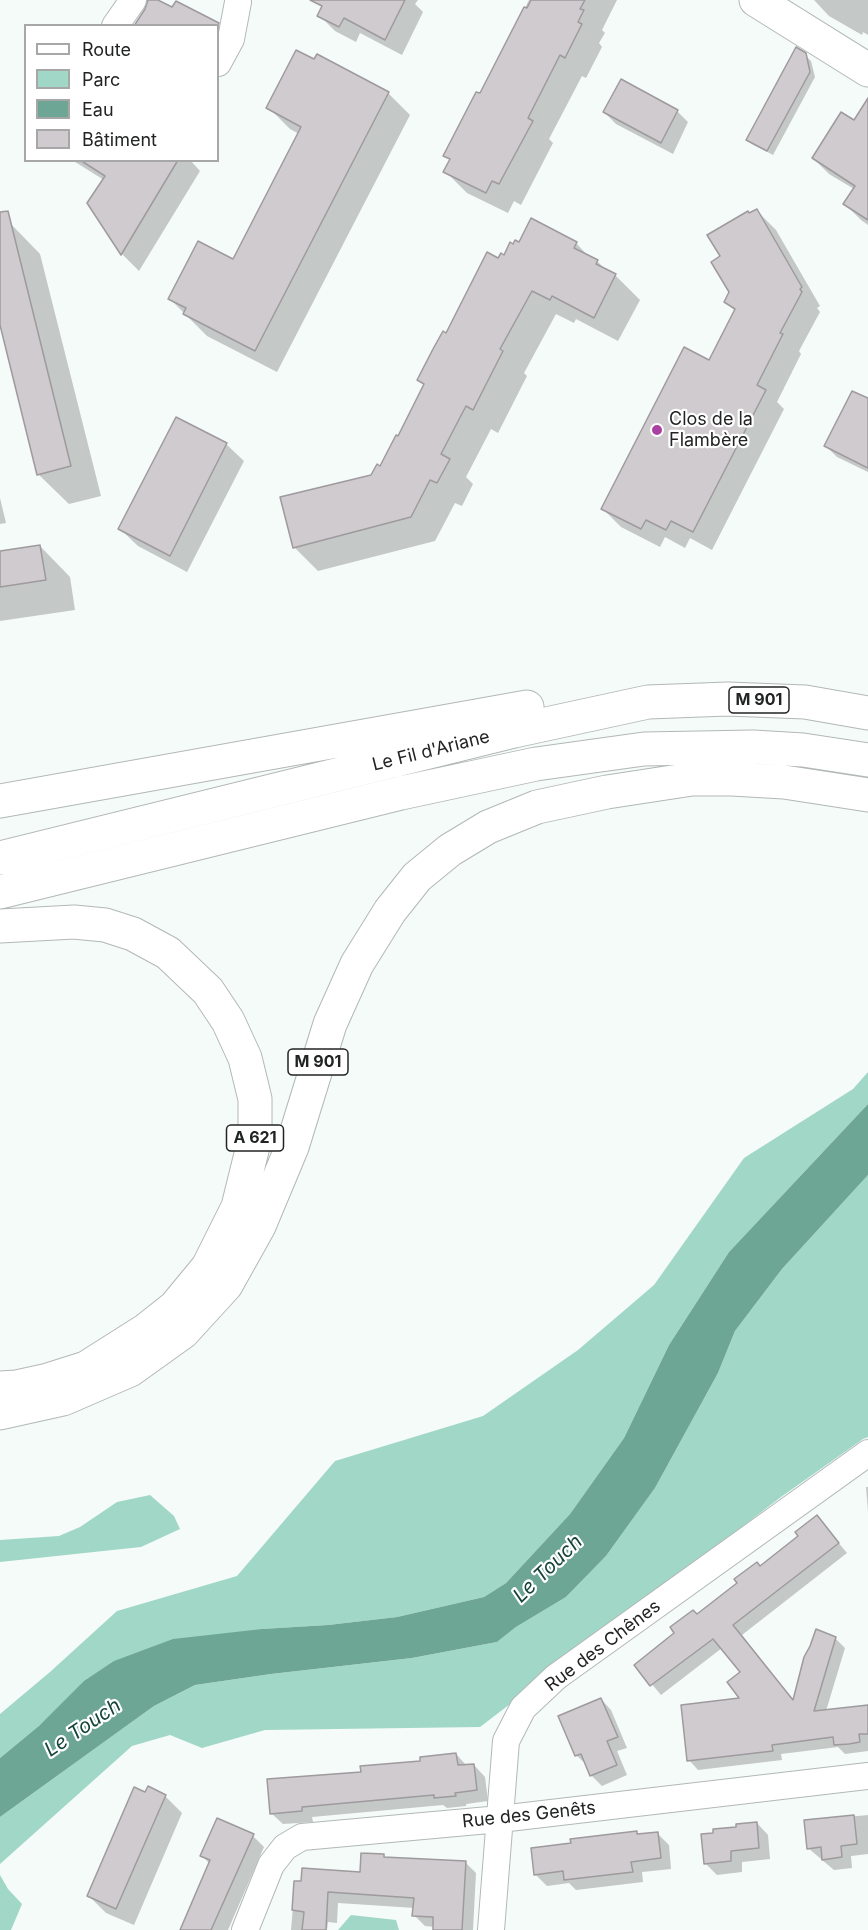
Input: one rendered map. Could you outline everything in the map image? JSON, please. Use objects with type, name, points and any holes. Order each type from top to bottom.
[{"type":"main road","points":[[756,0],[868,70]]},
{"type":"main road","points":[[0,801],[609,694],[648,702]]},
{"type":"main road","name":"Le Fil d'Ariane","points":[[0,858],[514,731],[648,702],[728,699],[805,702],[868,713]]},
{"type":"main road","name":"Le Fil d'Ariane","points":[[0,892],[390,796],[536,764],[644,749],[753,747],[803,750],[868,760]]},
{"type":"main road","name":"M 901","points":[[0,1413],[63,1399],[130,1370],[183,1332],[226,1285],[259,1226],[292,1147],[330,1024],[357,964],[390,911],[417,877],[450,850],[488,827],[537,807],[607,792],[692,779],[784,782],[868,795]]},
{"type":"main road","name":"A 621","points":[[0,926],[74,922],[105,925],[133,934],[168,953],[208,991],[228,1021],[245,1059],[255,1099],[255,1138],[238,1207],[208,1267],[175,1307],[146,1330],[86,1368],[16,1388],[0,1388]]},
{"type":"street","points":[[117,24],[133,0]]},
{"type":"street","points":[[219,61],[231,39],[238,2]]},
{"type":"street","name":"Rue des Chênes","points":[[491,1930],[506,1741],[523,1708],[556,1677],[868,1453]]},
{"type":"street","name":"Rue des Genêts","points":[[245,1930],[271,1865],[285,1847],[302,1837],[500,1819],[868,1776]]},
{"type":"green space","points":[[868,1072],[868,1104],[729,1252],[669,1345],[624,1438],[570,1514],[506,1583],[484,1597],[397,1617],[328,1625],[262,1629],[40,1725],[0,1758],[0,1714],[117,1611],[237,1576],[335,1461],[483,1416],[578,1350],[654,1285],[744,1158],[853,1089]]},
{"type":"green space","points":[[868,1175],[868,1437],[781,1497],[480,1727],[265,1730],[202,1748],[170,1735],[132,1746],[0,1864],[0,1817],[154,1706],[195,1685],[412,1658],[497,1642],[516,1627],[566,1597],[606,1556],[655,1488],[718,1373],[735,1331],[782,1269]]},
{"type":"green space","points":[[150,1495],[174,1516],[180,1529],[141,1547],[0,1562],[0,1540],[59,1536],[80,1527],[117,1502]]},
{"type":"green space","points":[[0,1875],[8,1889],[22,1904],[11,1930],[0,1930]]},
{"type":"green space","points":[[351,1915],[396,1920],[399,1930],[338,1930]]},
{"type":"water","name":"Le Touch","points":[[868,1104],[868,1175],[782,1269],[735,1331],[718,1373],[655,1488],[606,1556],[566,1597],[516,1627],[497,1642],[412,1658],[195,1685],[154,1706],[0,1817],[0,1758],[40,1725],[84,1681],[114,1661],[173,1639],[397,1617],[484,1597],[506,1583],[570,1514],[624,1438],[669,1345],[729,1252]]},
{"type":"building","points":[[148,0],[158,0],[172,7],[176,1],[219,23],[135,24]]},
{"type":"building","points":[[310,0],[405,0],[385,40],[344,18],[339,27],[317,16],[322,6]]},
{"type":"building","points":[[531,0],[585,0],[580,9],[584,10],[578,22],[582,24],[565,58],[560,55],[528,118],[533,121],[499,184],[492,181],[486,193],[443,172],[450,159],[443,156],[476,92],[480,93],[524,7],[527,8]]},
{"type":"building","points":[[796,47],[806,53],[810,72],[767,151],[746,140]]},
{"type":"building","points":[[296,50],[314,59],[317,54],[389,92],[255,351],[183,314],[186,308],[168,299],[198,241],[233,259],[301,127],[266,108]]},
{"type":"building","points":[[621,79],[678,110],[661,143],[603,112]]},
{"type":"building","points":[[868,98],[868,220],[843,204],[855,186],[812,158],[841,112],[854,120]]},
{"type":"building","points":[[83,162],[177,162],[121,255],[87,203],[105,176]]},
{"type":"building","points":[[757,209],[802,287],[800,289],[802,292],[780,333],[783,334],[757,385],[766,390],[693,532],[671,521],[666,530],[646,520],[641,529],[601,509],[684,347],[709,360],[735,309],[724,302],[729,292],[711,262],[720,256],[707,235],[748,211],[749,213]]},
{"type":"building","points":[[8,211],[71,466],[37,475],[0,325],[0,212]]},
{"type":"building","points":[[531,218],[577,242],[574,248],[598,260],[596,264],[616,274],[594,318],[552,296],[550,300],[532,291],[500,349],[503,351],[473,410],[466,406],[441,454],[450,459],[437,483],[430,480],[411,517],[293,548],[280,497],[371,475],[377,464],[380,466],[424,384],[417,380],[443,331],[446,333],[487,252],[498,258],[501,253],[504,255],[510,242],[513,244],[515,240],[519,242]]},
{"type":"building","points":[[852,391],[868,398],[868,468],[824,446]]},
{"type":"building","points":[[176,417],[227,443],[170,556],[118,529]]},
{"type":"building","points":[[40,545],[46,580],[0,587],[0,551]]},
{"type":"building","points":[[817,1515],[839,1543],[733,1625],[793,1700],[804,1657],[816,1629],[836,1637],[814,1711],[868,1705],[868,1734],[859,1734],[860,1742],[849,1744],[834,1745],[833,1737],[772,1745],[773,1751],[687,1761],[681,1705],[739,1698],[727,1682],[740,1672],[713,1639],[650,1686],[634,1665],[674,1633],[670,1627],[693,1610],[697,1614],[737,1583],[734,1579],[757,1562],[760,1566],[798,1536],[795,1532]]},
{"type":"building","points":[[601,1698],[618,1737],[607,1741],[617,1765],[590,1776],[581,1754],[575,1756],[558,1716]]},
{"type":"building","points":[[456,1753],[458,1765],[474,1764],[477,1790],[455,1793],[456,1796],[434,1798],[434,1795],[302,1807],[302,1811],[270,1814],[267,1779],[361,1772],[360,1766],[420,1761],[420,1757]]},
{"type":"building","points":[[148,1786],[166,1795],[116,1909],[87,1896],[134,1787],[145,1792]]},
{"type":"building","points":[[854,1815],[857,1844],[841,1846],[842,1857],[822,1860],[821,1847],[807,1849],[804,1820]]},
{"type":"building","points":[[217,1818],[254,1834],[211,1930],[180,1930],[210,1860],[200,1856]]},
{"type":"building","points":[[757,1822],[759,1848],[731,1851],[731,1861],[704,1864],[701,1834],[713,1833],[713,1829],[736,1827],[736,1824]]},
{"type":"building","points":[[637,1831],[637,1834],[658,1832],[661,1858],[631,1862],[633,1872],[564,1880],[563,1871],[534,1875],[531,1848],[571,1843],[570,1839]]},
{"type":"building","points":[[361,1853],[384,1854],[384,1857],[466,1861],[462,1930],[433,1930],[433,1917],[412,1916],[414,1898],[328,1892],[326,1930],[302,1930],[304,1912],[292,1910],[294,1881],[301,1881],[302,1868],[360,1872]]},
{"type":"place","name":"Clos de la Flambère","points":[[657,430]]}]
